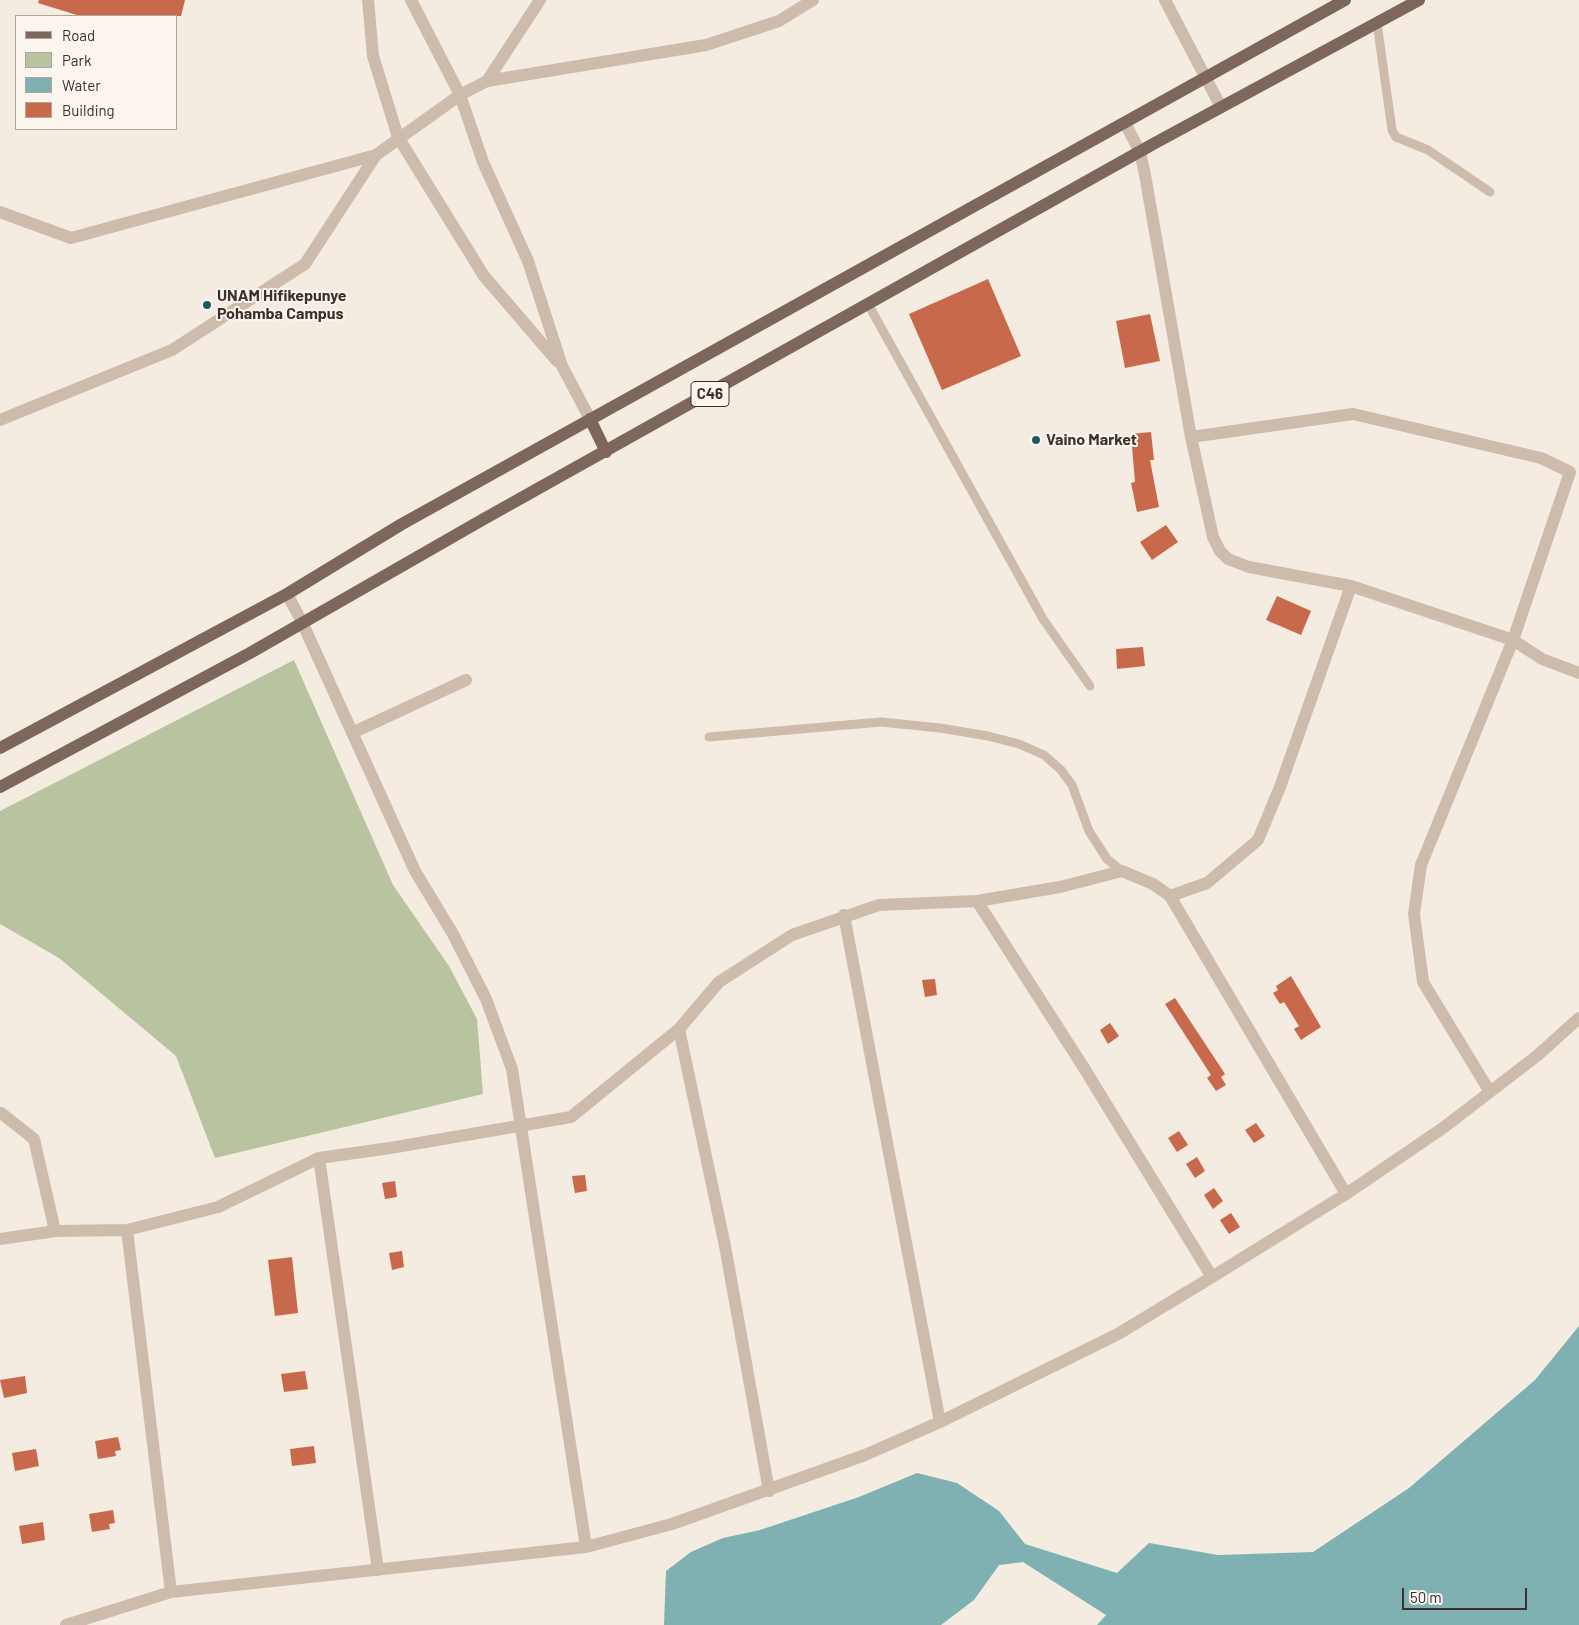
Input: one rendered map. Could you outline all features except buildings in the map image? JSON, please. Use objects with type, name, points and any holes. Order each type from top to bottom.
[{"type":"main road","name":"C46","points":[[0,748],[287,594],[402,524],[1345,0]]},
{"type":"main road","name":"C46","points":[[0,787],[250,653],[302,622],[1140,152],[1419,0]]},
{"type":"main road","points":[[590,419],[606,452]]},
{"type":"street","points":[[368,0],[373,56],[398,138],[484,276],[562,366]]},
{"type":"street","points":[[412,0],[460,95],[483,162],[528,261],[562,366],[590,419]]},
{"type":"street","points":[[487,81],[540,0]]},
{"type":"street","points":[[0,420],[172,350],[305,264],[376,155],[460,95],[487,81],[706,45],[779,21],[812,0]]},
{"type":"street","points":[[1165,0],[1221,107]]},
{"type":"street","points":[[1124,123],[1140,152],[1192,437],[1213,537],[1220,551],[1228,559],[1249,567],[1350,586],[1513,640],[1542,659],[1579,673]]},
{"type":"street","points":[[0,212],[71,238],[376,155]]},
{"type":"street","points":[[1192,437],[1354,414],[1540,458],[1570,472],[1513,640],[1421,864],[1414,914],[1423,982],[1490,1092]]},
{"type":"street","points":[[1170,896],[1207,883],[1258,840],[1280,787],[1350,586]]},
{"type":"street","points":[[287,594],[302,622],[415,871],[453,934],[486,999],[512,1069],[586,1547]]},
{"type":"street","points":[[352,733],[466,680]]},
{"type":"street","points":[[0,1239],[55,1231],[127,1230],[218,1207],[319,1158],[390,1148],[571,1117],[679,1029],[719,982],[792,935],[880,905],[977,901],[1060,887],[1122,871],[1153,884],[1170,896],[1346,1194]]},
{"type":"street","points":[[977,901],[1084,1068],[1212,1277]]},
{"type":"street","points":[[844,916],[940,1422]]},
{"type":"street","points":[[66,1625],[171,1592],[586,1547],[672,1524],[769,1491],[865,1455],[940,1422],[1118,1334],[1212,1277],[1346,1194],[1443,1128],[1538,1055],[1579,1018]]},
{"type":"street","points":[[679,1029],[725,1246],[769,1491]]},
{"type":"street","points":[[2,1113],[34,1139],[55,1231]]},
{"type":"street","points":[[319,1158],[378,1570]]},
{"type":"street","points":[[127,1230],[171,1592]]},
{"type":"lane","points":[[1377,23],[1392,130],[1396,137],[1428,150],[1490,192]]},
{"type":"lane","points":[[868,304],[1043,619],[1090,686]]},
{"type":"lane","points":[[709,737],[881,722],[940,728],[988,736],[1019,744],[1044,755],[1061,770],[1072,785],[1089,831],[1107,859],[1122,871]]},
{"type":"green space","points":[[294,660],[393,885],[449,966],[477,1019],[483,1094],[215,1158],[176,1056],[59,958],[0,924],[0,811]]},
{"type":"water","points":[[1579,1326],[1579,1625],[1097,1625],[1106,1615],[1023,1562],[999,1565],[974,1600],[941,1625],[664,1625],[666,1571],[691,1552],[723,1538],[760,1530],[859,1497],[917,1473],[957,1483],[999,1511],[1025,1544],[1117,1573],[1149,1543],[1218,1555],[1313,1552],[1409,1488],[1535,1380]]},
{"type":"place","name":"UNAM Hifikepunye Pohamba Campus","points":[[207,305]]},
{"type":"place","name":"Vaino Market","points":[[1036,440]]}]
